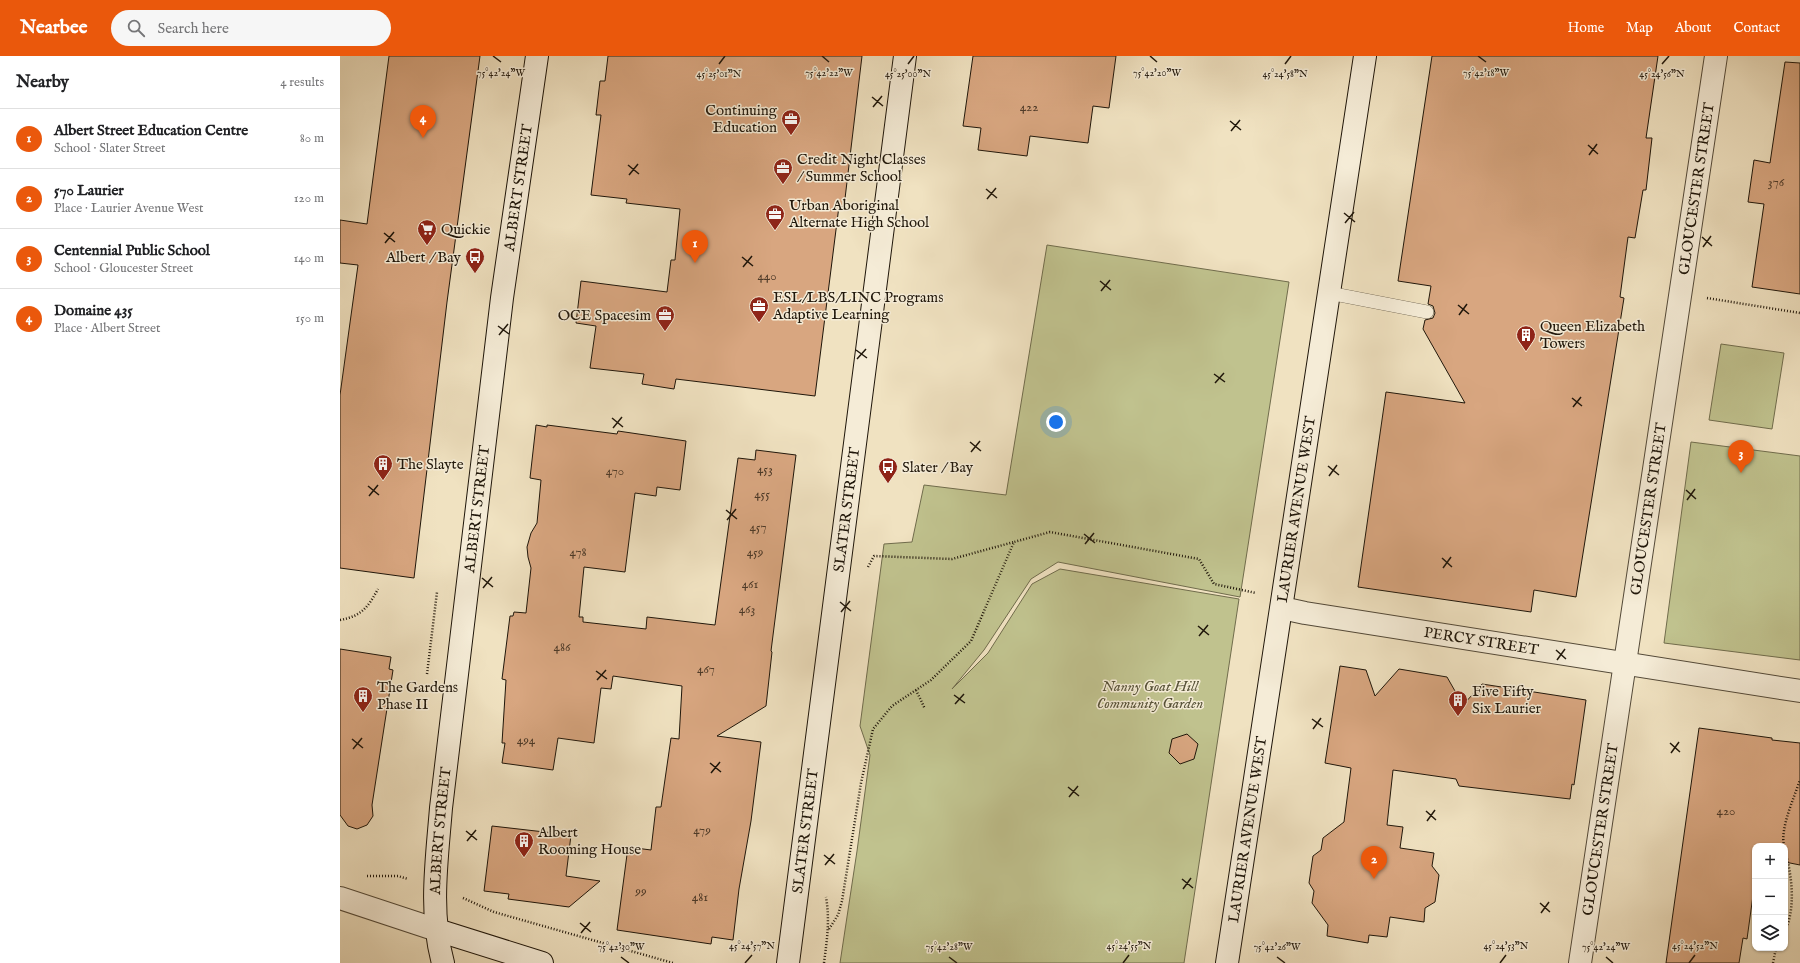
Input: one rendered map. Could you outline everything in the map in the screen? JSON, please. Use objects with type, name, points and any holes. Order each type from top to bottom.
[{"type":"main road","name":"ALBERT STREET","points":[[443,963],[437,930],[435,888],[442,800],[502,298],[537,56]]},
{"type":"main road","name":"SLATER STREET","points":[[788,963],[905,56]]},
{"type":"main road","name":"LAURIER AVENUE WEST","points":[[1227,963],[1365,56]]},
{"type":"main road","name":"GLOUCESTER STREET","points":[[1580,963],[1716,56]]},
{"type":"main road","name":"PERCY STREET","points":[[1282,608],[1305,613],[1800,691]]},
{"type":"main road","points":[[340,898],[542,963]]},
{"type":"lane","points":[[1329,294],[1427,312]]},
{"type":"path","points":[[1680,297],[1704,298],[1800,313]]},
{"type":"path","points":[[867,569],[874,556],[952,559],[1050,532],[1199,560],[1214,584],[1248,591]]},
{"type":"path","points":[[824,963],[829,929],[838,915],[842,901],[861,783],[873,729],[892,706],[932,680],[971,641],[1014,542]]},
{"type":"path","points":[[340,620],[353,617],[368,607],[378,589]]},
{"type":"path","points":[[916,690],[925,709]]},
{"type":"path","points":[[1783,843],[1782,839],[1788,814],[1800,780]]},
{"type":"path","points":[[1788,868],[1792,893],[1788,922]]},
{"type":"path","points":[[361,876],[398,876],[410,879]]},
{"type":"path","points":[[460,896],[494,912],[673,963]]},
{"type":"path","points":[[1773,963],[1775,951]]},
{"type":"green space","name":"Nanny Goat Hill Community Garden","points":[[1047,245],[1289,282],[1240,597],[1058,562],[1031,579],[984,650],[952,689],[988,653],[1032,584],[1060,569],[1239,599],[1184,963],[840,963],[870,755],[860,726],[884,544],[912,542],[924,485],[1006,495]]},
{"type":"green space","points":[[1721,344],[1784,353],[1772,429],[1709,420]]},
{"type":"green space","points":[[1691,442],[1800,456],[1800,660],[1664,643]]},
{"type":"building","points":[[389,56],[480,56],[447,302],[414,578],[340,568],[340,395],[358,265],[340,263],[340,220],[367,224]]},
{"type":"building","points":[[608,56],[862,56],[844,207],[839,206],[815,396],[676,379],[674,389],[642,384],[644,374],[590,368],[596,326],[576,323],[581,281],[667,292],[671,260],[675,260],[680,209],[626,203],[627,199],[591,195],[601,115],[596,115],[600,81],[605,81]]},
{"type":"building","points":[[973,56],[1116,56],[1109,108],[1093,106],[1088,143],[1030,136],[1027,156],[978,150],[981,128],[963,126]]},
{"type":"building","name":"Queen Elizabeth Towers","points":[[1432,56],[1658,56],[1646,138],[1652,138],[1646,190],[1643,190],[1635,238],[1628,237],[1620,297],[1624,298],[1576,597],[1534,590],[1531,612],[1358,587],[1386,392],[1465,403],[1423,329],[1425,320],[1433,318],[1435,313],[1433,306],[1428,304],[1431,286],[1398,281]]},
{"type":"building","points":[[1785,62],[1800,63],[1800,294],[1752,287],[1764,204],[1748,202],[1754,160],[1770,163]]},
{"type":"building","points":[[536,425],[547,427],[547,425],[617,434],[618,431],[686,441],[680,490],[657,487],[656,496],[635,493],[625,572],[584,567],[579,617],[583,617],[583,622],[646,629],[647,617],[715,625],[738,458],[755,460],[756,450],[796,455],[771,651],[766,706],[717,736],[761,742],[751,821],[739,889],[733,940],[712,937],[711,944],[617,930],[628,847],[651,850],[656,807],[661,807],[671,738],[679,739],[682,686],[613,676],[611,689],[601,688],[594,743],[558,738],[553,770],[502,763],[505,743],[502,743],[506,680],[502,679],[510,616],[513,616],[514,612],[526,613],[531,568],[527,547],[531,533],[537,523],[541,480],[530,478]]},
{"type":"building","name":"The Gardens Phase II","points":[[340,649],[391,657],[389,669],[393,670],[372,805],[373,816],[367,825],[357,829],[348,826],[340,815]]},
{"type":"building","name":"Five Fifty Six Laurier","points":[[1340,666],[1366,670],[1375,696],[1399,669],[1447,677],[1463,705],[1482,684],[1586,700],[1574,785],[1572,784],[1570,799],[1459,786],[1456,779],[1393,770],[1387,825],[1403,827],[1400,848],[1434,853],[1432,866],[1439,875],[1435,902],[1425,908],[1424,922],[1390,917],[1387,937],[1369,935],[1368,943],[1327,936],[1328,925],[1312,903],[1314,891],[1309,883],[1313,856],[1321,850],[1323,838],[1344,822],[1351,768],[1325,763]]},
{"type":"building","points":[[1699,728],[1800,743],[1800,865],[1788,863],[1788,843],[1752,843],[1752,903],[1747,939],[1743,938],[1739,963],[1666,963]]},
{"type":"building","points":[[1187,734],[1198,744],[1194,759],[1180,764],[1169,753],[1172,739]]},
{"type":"building","name":"Albert Rooming House","points":[[492,826],[571,835],[566,876],[600,881],[569,907],[508,899],[509,894],[484,891]]},
{"type":"place","name":"Continuing Education","points":[[791,136]]},
{"type":"place","name":"Domaine 435","points":[[423,138]]},
{"type":"place","name":"Credit Night Classes / Summer School","points":[[783,185]]},
{"type":"place","name":"Urban Aboriginal Alternate High School","points":[[775,231]]},
{"type":"place","name":"Quickie","points":[[427,246]]},
{"type":"place","name":"Albert Street Education Centre","points":[[695,263]]},
{"type":"place","name":"Albert / Bay","points":[[475,274]]},
{"type":"place","name":"ESL/LBS/LINC Programs Adaptive Learning","points":[[759,323]]},
{"type":"place","name":"OCE Spacesim","points":[[665,332]]},
{"type":"place","name":"Queen Elizabeth Towers","points":[[1526,352]]},
{"type":"place","name":"Centennial Public School","points":[[1741,473]]},
{"type":"place","name":"The Slayte","points":[[383,481]]},
{"type":"place","name":"Slater / Bay","points":[[888,484]]},
{"type":"place","name":"The Gardens Phase II","points":[[363,713]]},
{"type":"place","name":"Five Fifty Six Laurier","points":[[1458,717]]},
{"type":"place","name":"Albert Rooming House","points":[[524,858]]},
{"type":"place","name":"570 Laurier","points":[[1374,879]]}]
